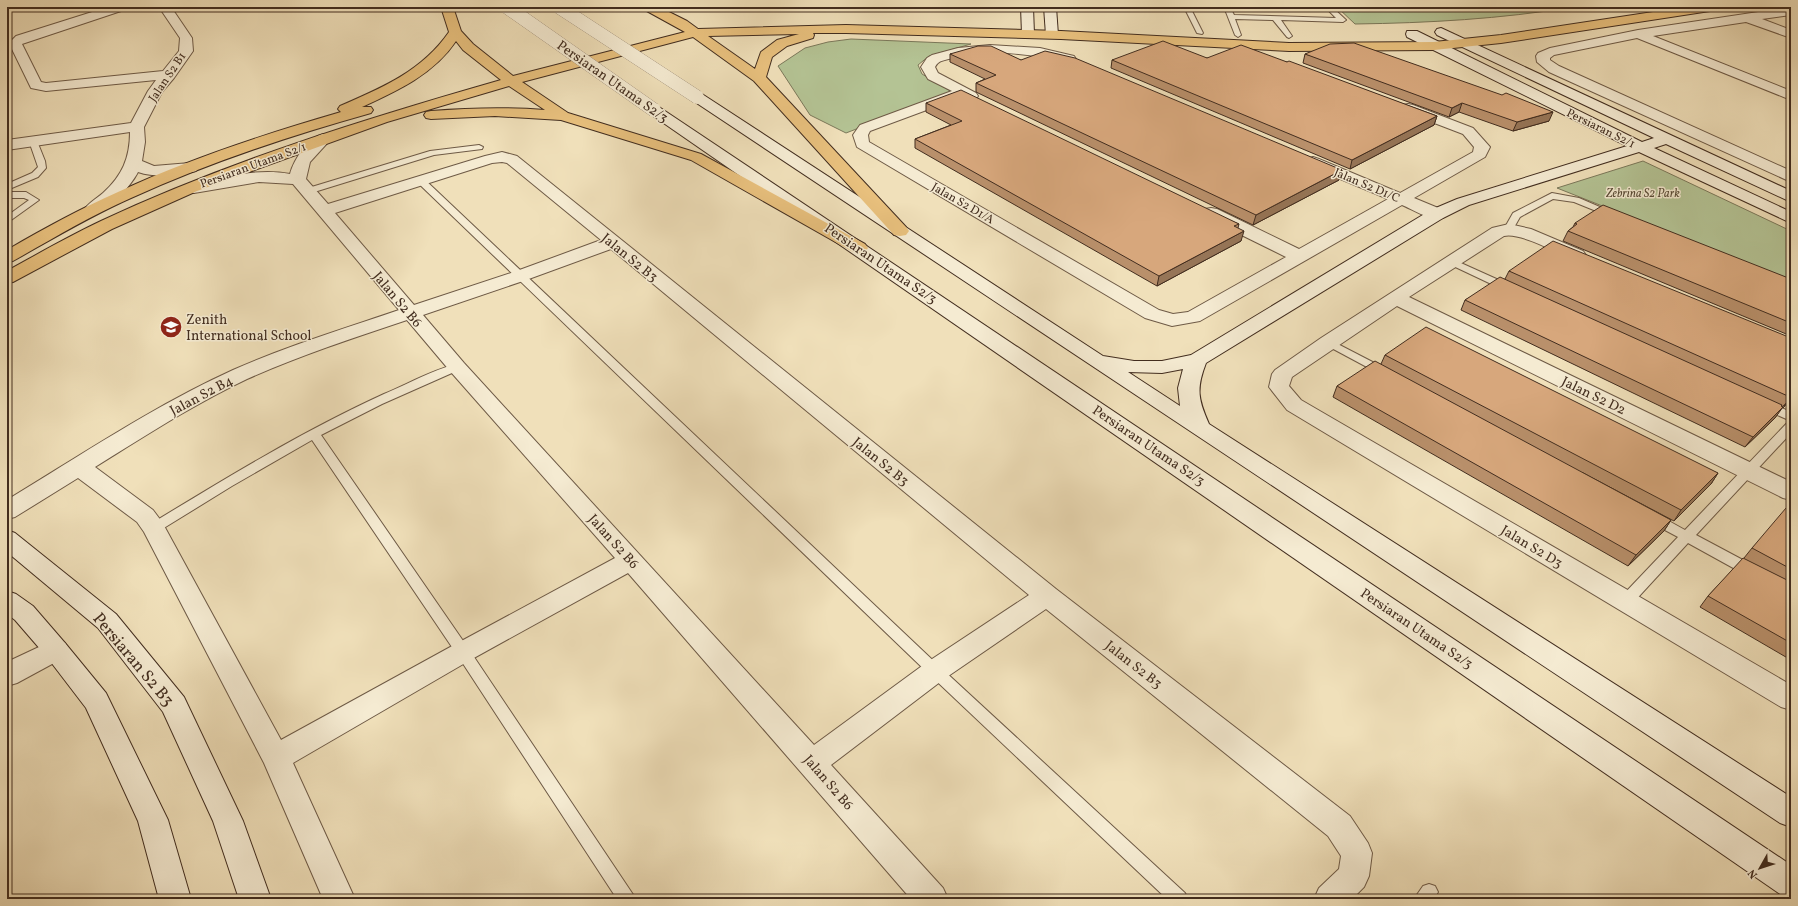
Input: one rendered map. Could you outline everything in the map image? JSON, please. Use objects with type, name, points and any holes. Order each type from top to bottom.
[{"type":"main road","points":[[447,7],[455,32],[468,47],[506,77],[563,116]]},
{"type":"main road","points":[[649,7],[689,28],[759,78],[900,231]]},
{"type":"main road","points":[[1558,18],[1635,7]]},
{"type":"main road","points":[[1052,29],[1290,47],[1434,46],[1501,39],[1687,8],[1710,7]]},
{"type":"main road","points":[[506,77],[711,22],[818,19],[959,20]]},
{"type":"main road","points":[[989,21],[1028,28]]},
{"type":"main road","points":[[689,28],[1028,28],[1289,36],[1412,34],[1461,30]]},
{"type":"main road","points":[[759,78],[766,55],[782,43],[802,36],[846,29]]},
{"type":"main road","points":[[300,128],[381,93],[416,74],[440,53],[455,32]]},
{"type":"main road","points":[[1488,55],[1488,48],[1501,39]]},
{"type":"main road","name":"Persiaran Utama S2/1","points":[[7,278],[106,225],[191,188],[323,139],[506,77]]},
{"type":"main road","name":"Persiaran Utama S2/1","points":[[7,257],[92,210],[142,187],[300,128],[506,77]]},
{"type":"main road","points":[[382,119],[472,111],[522,111],[563,116],[696,157],[859,248]]},
{"type":"street","points":[[120,7],[27,36],[15,43],[36,85],[46,87],[169,75]]},
{"type":"street","name":"Jalan S2 B1","points":[[92,210],[123,183],[135,164],[138,140],[137,127],[156,91],[186,51],[186,38],[165,7]]},
{"type":"street","name":"Persiaran Utama S2/3","points":[[507,7],[654,110],[1791,883]]},
{"type":"street","points":[[559,7],[1095,360],[1791,813]]},
{"type":"street","points":[[1027,7],[1028,28]]},
{"type":"street","points":[[1050,7],[1052,29]]},
{"type":"street","points":[[1791,11],[1638,34],[1550,52],[1543,56],[1544,62],[1554,69],[1791,177]]},
{"type":"street","points":[[1746,18],[1791,34]]},
{"type":"street","name":"Persiaran S2/1","points":[[1441,32],[1791,197]]},
{"type":"street","name":"Persiaran S2/1","points":[[1412,34],[1640,147],[1791,218]]},
{"type":"street","points":[[1638,34],[1791,96]]},
{"type":"street","points":[[984,102],[933,76],[928,67],[933,59],[953,53],[975,50],[1006,50],[1056,55],[1080,62]]},
{"type":"street","points":[[1263,54],[1277,59]]},
{"type":"street","name":"Jalan S2 D1/A","points":[[962,92],[865,128],[860,135],[862,144],[1152,314],[1172,320],[1193,318],[1301,257]]},
{"type":"street","points":[[1196,205],[1301,257],[1480,154],[1482,147],[1468,131],[1394,103]]},
{"type":"street","points":[[7,145],[137,127]]},
{"type":"street","points":[[191,188],[254,177],[273,176],[303,185],[300,166],[306,155],[323,139]]},
{"type":"street","points":[[1095,360],[1134,367],[1162,367],[1197,360],[1437,214],[1463,202],[1668,139]]},
{"type":"street","name":"Jalan S2 D1/C","points":[[1299,156],[1437,214]]},
{"type":"street","name":"Jalan S2 B3","points":[[324,211],[490,159],[502,157],[512,159],[1047,596],[1339,826],[1357,853],[1353,876],[1330,899]]},
{"type":"street","points":[[135,164],[141,168],[151,171],[190,168]]},
{"type":"street","name":"Jalan S2 B6","points":[[303,185],[457,368],[632,560],[932,899]]},
{"type":"street","points":[[1328,342],[1498,232],[1509,229],[1524,233],[1589,260]]},
{"type":"street","name":"Jalan S2 B4","points":[[7,511],[175,408],[240,375],[308,347],[520,276],[612,242]]},
{"type":"street","name":"Jalan S2 D2","points":[[1396,298],[1791,492]]},
{"type":"street","name":"Jalan S2 D3","points":[[1328,342],[1282,374],[1279,387],[1294,405],[1791,698]]},
{"type":"street","points":[[1197,360],[1188,383],[1187,398],[1200,428]]},
{"type":"street","points":[[79,467],[145,516],[154,528],[276,758],[339,899]]},
{"type":"street","name":"Persiaran S2 B3","points":[[7,539],[107,621],[174,705],[228,821],[255,899]]},
{"type":"street","points":[[276,758],[463,652],[632,560]]},
{"type":"street","points":[[812,763],[935,670],[1047,596]]},
{"type":"street","points":[[7,601],[24,613],[56,650],[96,701],[153,820],[175,899]]},
{"type":"street","points":[[7,675],[56,650]]},
{"type":"lane","points":[[1186,7],[1200,33]]},
{"type":"lane","points":[[1227,7],[1238,35]]},
{"type":"lane","points":[[1232,17],[1343,20],[1328,7]]},
{"type":"lane","points":[[1276,18],[1289,36]]},
{"type":"lane","points":[[7,187],[35,175],[42,168],[33,141]]},
{"type":"lane","points":[[303,185],[433,153],[479,147]]},
{"type":"lane","points":[[420,180],[1178,899]]},
{"type":"lane","points":[[7,195],[26,195],[35,200],[7,220]]},
{"type":"lane","points":[[1509,229],[1516,215],[1552,196],[1576,200],[1621,218]]},
{"type":"lane","points":[[1452,262],[1517,292]]},
{"type":"lane","points":[[1328,342],[1397,379]]},
{"type":"lane","points":[[154,528],[237,476],[314,433],[407,388],[457,368]]},
{"type":"lane","points":[[1755,400],[1791,417]]},
{"type":"lane","points":[[1626,601],[1791,426]]},
{"type":"lane","points":[[314,433],[463,652],[627,899]]},
{"type":"lane","points":[[1646,514],[1763,577]]},
{"type":"green space","points":[[1337,7],[1573,7],[1519,15],[1464,20],[1355,24]]},
{"type":"green space","points":[[851,39],[971,44],[929,56],[918,65],[922,74],[952,92],[846,133],[810,115],[778,66],[805,48],[828,42]]},
{"type":"green space","name":"Zebrina S2 Park","points":[[1643,161],[1791,231],[1791,281],[1557,188]]},
{"type":"building","points":[[1163,41],[1207,58],[1241,45],[1287,62],[1289,61],[1437,116],[1352,160],[1112,60]]},
{"type":"building","points":[[1354,43],[1502,95],[1506,93],[1553,112],[1517,122],[1462,103],[1452,108],[1305,54],[1330,44]]},
{"type":"building","points":[[978,46],[991,46],[1021,60],[1045,51],[1075,58],[1342,170],[1256,215],[976,83],[996,75],[950,54]]},
{"type":"building","points":[[961,90],[1239,224],[1234,226],[1244,231],[1159,276],[915,139],[962,121],[926,103]]},
{"type":"building","points":[[1603,205],[1791,279],[1791,323],[1568,231],[1577,224],[1575,223]]},
{"type":"building","points":[[1553,241],[1791,338],[1791,396],[1790,397],[1509,271]]},
{"type":"building","points":[[1500,277],[1782,405],[1781,406],[1783,407],[1753,437],[1465,300]]},
{"type":"building","points":[[1426,327],[1718,473],[1681,510],[1385,355]]},
{"type":"building","points":[[1375,361],[1671,520],[1636,555],[1337,386]]},
{"type":"building","points":[[1786,508],[1791,511],[1791,569],[1752,548]]},
{"type":"building","points":[[1743,558],[1791,582],[1791,643],[1708,596]]},
{"type":"place","name":"Zenith International School","points":[[171,327]]}]
